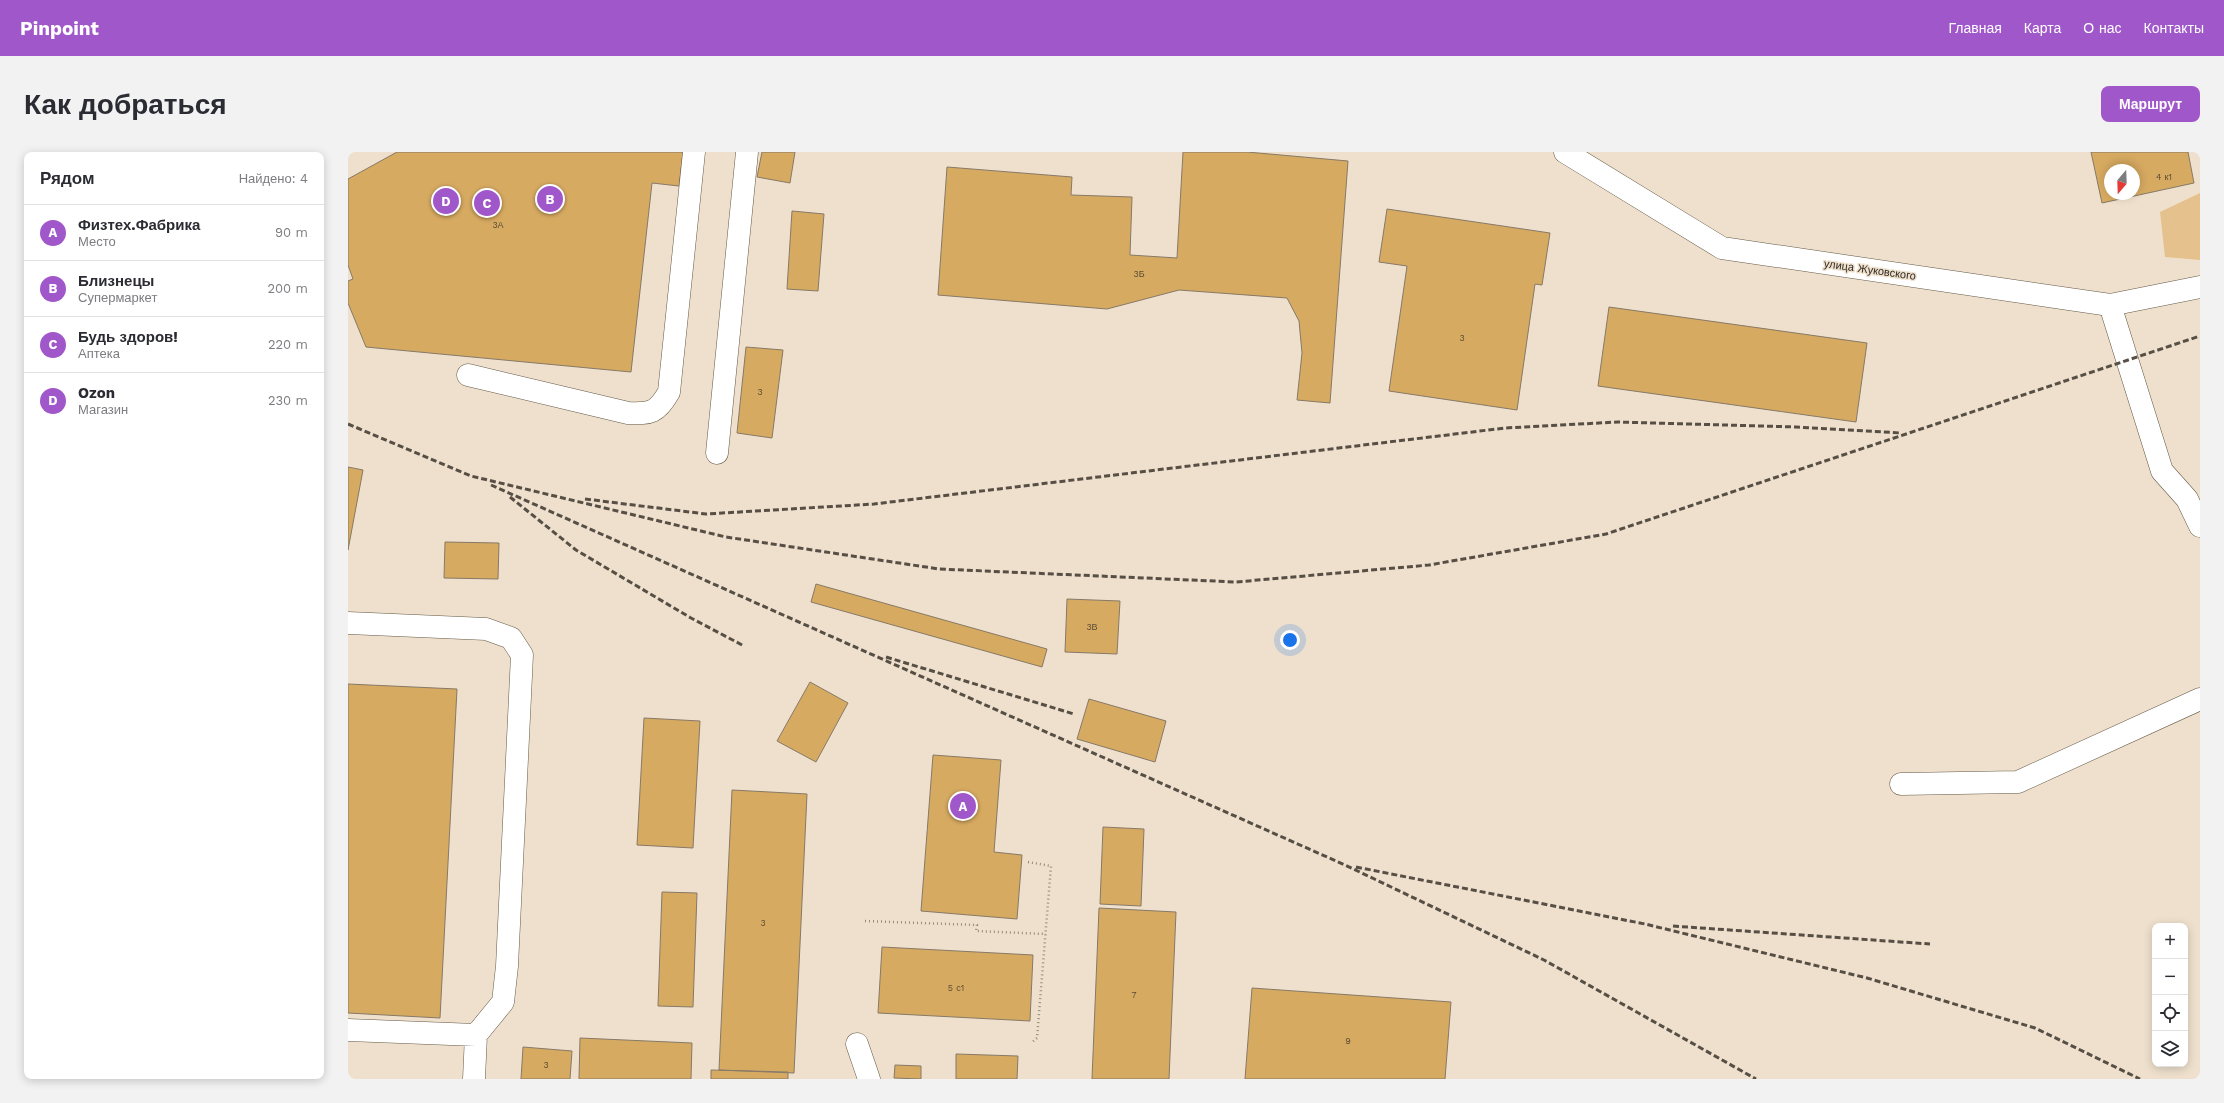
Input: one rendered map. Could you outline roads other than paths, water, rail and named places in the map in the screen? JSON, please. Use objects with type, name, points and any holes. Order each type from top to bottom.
[{"type":"street","points":[[468,375],[628,413],[649,414],[661,406],[669,392],[694,152]]},
{"type":"street","points":[[717,453],[747,152]]},
{"type":"street","name":"улица Жуковского","points":[[1565,152],[1722,248],[2110,305],[2200,287]]},
{"type":"street","points":[[2110,305],[2162,471],[2194,498],[2200,526]]},
{"type":"street","points":[[348,623],[486,629],[511,638],[522,655],[507,966],[503,1002],[476,1035],[474,1079]]},
{"type":"street","points":[[1901,784],[2018,782],[2200,699]]},
{"type":"street","points":[[348,1030],[476,1035]]},
{"type":"street","points":[[856,1044],[869,1079]]},
{"type":"railway","points":[[348,424],[471,476],[726,537],[939,569],[1236,582],[1429,565],[1606,534],[2200,336]]},
{"type":"railway","points":[[585,499],[706,514],[874,504],[1505,428],[1618,422],[1796,427],[1901,433]]},
{"type":"railway","points":[[491,485],[1345,865],[1544,960],[1756,1079]]},
{"type":"railway","points":[[510,497],[576,550],[691,618],[744,646]]},
{"type":"railway","points":[[886,657],[1074,714]]},
{"type":"railway","points":[[1356,867],[1645,924],[1867,978],[2035,1028],[2140,1079]]},
{"type":"railway","points":[[1673,926],[1930,944]]},
{"type":"place","name":"Близнецы","points":[[550,199]]},
{"type":"place","name":"Ozon","points":[[446,201]]},
{"type":"place","name":"Будь здоров!","points":[[487,203]]},
{"type":"place","name":"Физтех.Фабрика","points":[[963,806]]}]
